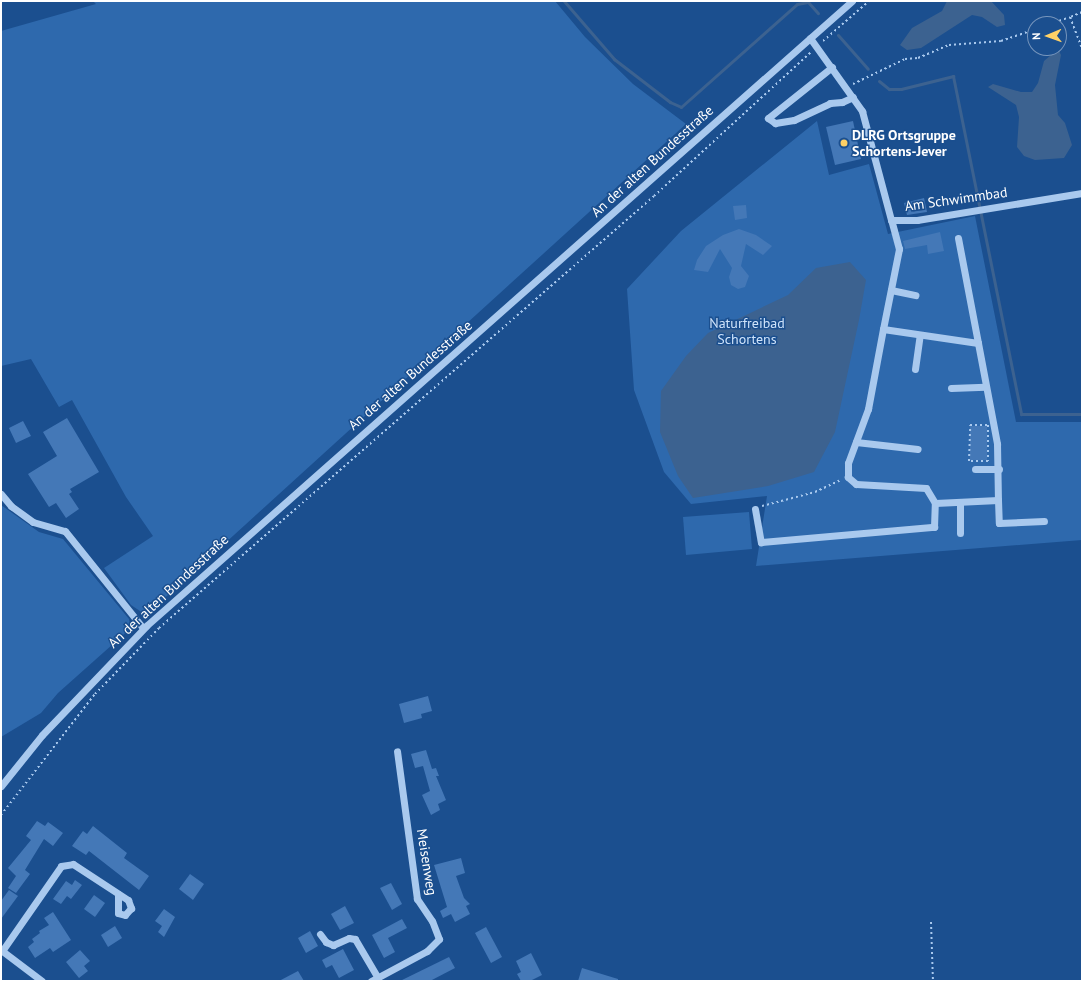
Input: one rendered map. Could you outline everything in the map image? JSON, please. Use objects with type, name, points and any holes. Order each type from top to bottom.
[{"type":"street","name":"An der alten Bundesstraße","points":[[1,786],[42,735],[143,628],[852,1]]},
{"type":"street","name":"Am Schwimmbad","points":[[810,38],[818,46],[862,111],[891,220],[917,220],[1082,193]]},
{"type":"street","points":[[832,67],[768,118],[775,123],[794,120],[830,103],[842,102],[852,97]]},
{"type":"street","points":[[755,509],[761,542],[934,527],[935,503],[926,488],[856,484],[848,477],[848,463],[868,409],[899,249],[891,220]]},
{"type":"street","points":[[958,238],[978,343],[999,469],[999,523],[1044,521]]},
{"type":"street","points":[[891,290],[915,295]]},
{"type":"street","points":[[883,329],[978,343]]},
{"type":"street","points":[[915,369],[920,335]]},
{"type":"street","points":[[951,388],[985,387]]},
{"type":"street","points":[[856,442],[918,449]]},
{"type":"street","points":[[974,469],[999,469]]},
{"type":"street","points":[[1,494],[11,506],[33,522],[65,531],[143,628]]},
{"type":"street","points":[[935,503],[998,500]]},
{"type":"street","points":[[960,502],[960,533]]},
{"type":"street","name":"Meisenweg","points":[[374,979],[427,951],[439,938],[432,921],[417,899],[397,751]]},
{"type":"street","points":[[42,981],[2,951],[61,866],[73,864],[118,894]]},
{"type":"street","points":[[320,934],[326,942],[333,945],[349,938],[355,939],[374,979]]},
{"type":"path","points":[[1,815],[95,694],[159,628],[654,196],[869,1]]},
{"type":"path","points":[[1067,18],[1082,12]]},
{"type":"path","points":[[1070,17],[1082,48]]},
{"type":"path","points":[[846,88],[905,59],[918,58],[949,45],[1001,41],[1027,32]]},
{"type":"path","points":[[970,425],[988,425],[988,461],[969,461],[970,425]]},
{"type":"path","points":[[755,509],[815,492],[848,477]]},
{"type":"path","points":[[931,922],[933,981]]},
{"type":"green space","points":[[93,1],[555,1],[585,37],[633,84],[686,124],[146,615],[131,605],[104,568],[153,536],[126,497],[72,400],[59,407],[31,359],[1,366],[1,31],[96,4]]},
{"type":"green space","name":"Naturfreibad Schortens","points":[[817,121],[829,175],[869,164],[888,234],[975,216],[1016,422],[1082,422],[1082,540],[756,566],[767,496],[691,504],[664,472],[634,390],[627,289],[681,231]]},
{"type":"green space","points":[[1,505],[39,532],[63,539],[129,619],[131,628],[58,693],[41,713],[1,737]]},
{"type":"green space","points":[[749,512],[752,549],[686,555],[683,517]]},
{"type":"shaded area","points":[[947,1],[991,1],[1004,15],[1005,25],[997,27],[982,17],[972,15],[921,48],[907,50],[900,45],[912,28],[942,11]]},
{"type":"shaded area","points":[[1050,56],[1061,56],[1055,85],[1058,115],[1065,123],[1072,145],[1064,158],[1035,160],[1024,156],[1017,147],[1019,117],[1016,105],[988,87],[993,84],[1021,92],[1032,92],[1038,83],[1044,61]]},
{"type":"shaded area","points":[[850,262],[866,280],[835,432],[814,472],[768,486],[693,498],[678,476],[660,432],[661,391],[686,356],[708,333],[788,295],[816,268]]},
{"type":"building","name":"DLRG Ortsgruppe Schortens-Jever","points":[[853,121],[861,159],[835,165],[826,127]]},
{"type":"building","points":[[924,198],[927,212],[907,215],[904,203]]},
{"type":"building","points":[[746,205],[747,218],[735,220],[733,206]]},
{"type":"building","points":[[739,229],[756,235],[772,246],[763,255],[746,244],[741,266],[749,276],[745,287],[738,289],[731,285],[729,277],[732,268],[720,249],[708,272],[694,270],[697,260],[706,246],[723,235]]},
{"type":"building","points":[[940,232],[944,251],[928,254],[927,245],[905,249],[903,241]]},
{"type":"building","points":[[67,418],[99,472],[70,489],[72,492],[69,494],[79,509],[66,518],[56,503],[49,507],[28,474],[57,456],[43,432]]},
{"type":"building","points":[[23,421],[31,436],[16,443],[9,428]]},
{"type":"building","points":[[970,426],[987,426],[987,460],[970,460]]},
{"type":"building","points":[[428,696],[432,711],[421,714],[422,718],[404,723],[399,704]]},
{"type":"building","points":[[426,750],[432,769],[436,768],[439,776],[436,776],[446,800],[438,804],[440,810],[431,815],[422,795],[430,791],[423,766],[415,768],[411,754]]},
{"type":"building","points":[[37,821],[45,826],[48,822],[63,833],[53,846],[44,839],[25,870],[30,874],[16,893],[8,888],[16,876],[8,868],[31,840],[26,836]]},
{"type":"building","points":[[93,826],[127,853],[124,858],[149,876],[139,890],[89,851],[86,855],[72,846],[83,831],[87,834]]},
{"type":"building","points":[[461,858],[465,873],[456,876],[464,898],[470,904],[466,906],[470,914],[455,922],[451,914],[443,918],[440,911],[447,907],[434,865]]},
{"type":"building","points":[[190,874],[204,884],[193,900],[179,889]]},
{"type":"building","points":[[75,880],[82,885],[71,899],[67,896],[61,904],[53,899],[66,881],[72,885]]},
{"type":"building","points":[[391,883],[402,904],[392,910],[380,888]]},
{"type":"building","points":[[9,890],[18,896],[1,919],[1,901]]},
{"type":"building","points":[[94,895],[105,903],[95,917],[84,909]]},
{"type":"building","points":[[345,906],[354,923],[340,930],[331,914]]},
{"type":"building","points":[[164,909],[175,917],[164,937],[158,932],[162,926],[155,921]]},
{"type":"building","points":[[53,912],[71,940],[53,952],[50,948],[35,958],[28,947],[34,942],[32,939],[40,933],[39,931],[49,925],[44,918]]},
{"type":"building","points":[[402,919],[407,928],[388,938],[395,952],[384,958],[372,935]]},
{"type":"building","points":[[115,926],[122,938],[108,947],[101,935]]},
{"type":"building","points":[[486,927],[502,957],[491,963],[475,933]]},
{"type":"building","points":[[310,931],[318,946],[306,953],[298,938]]},
{"type":"building","points":[[343,949],[354,970],[339,978],[332,965],[326,968],[322,960]]},
{"type":"building","points":[[80,950],[90,961],[84,966],[88,971],[79,978],[66,962]]},
{"type":"building","points":[[531,953],[542,975],[530,981],[521,981],[517,974],[521,972],[516,961]]},
{"type":"building","points":[[449,957],[455,968],[430,981],[400,981]]},
{"type":"building","points":[[582,968],[618,979],[618,981],[578,981]]},
{"type":"building","points":[[298,971],[304,981],[279,981]]},
{"type":"waterway","points":[[564,1],[614,59],[670,102],[681,107],[797,4],[808,2],[818,13]]},
{"type":"waterway","points":[[838,35],[868,69]]},
{"type":"waterway","points":[[879,81],[889,89],[901,89],[953,76],[1021,414],[1082,414]]},
{"type":"place","name":"DLRG Ortsgruppe Schortens-Jever","points":[[844,143]]}]
